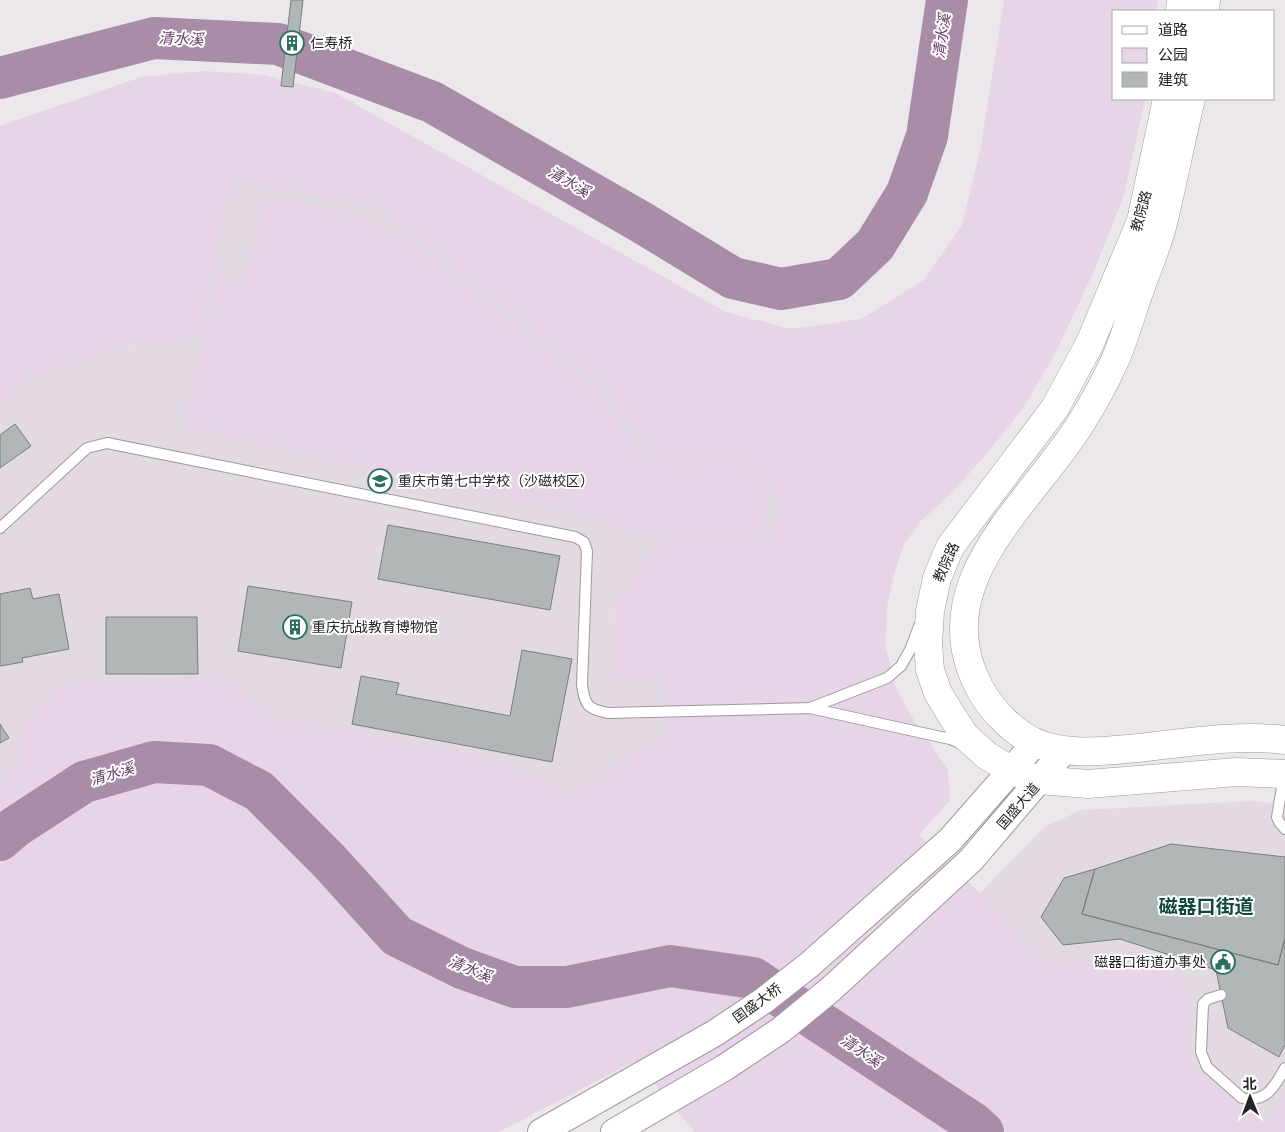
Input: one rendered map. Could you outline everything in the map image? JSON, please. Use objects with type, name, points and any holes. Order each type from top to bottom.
[{"type":"main road","name":"教院路","points":[[1167,100],[1141,222],[1090,343],[1055,408],[950,547],[937,578],[930,612],[928,644],[930,670],[938,693],[965,736],[986,755],[1012,771],[1039,780],[1088,784],[1237,772],[1285,773]]},
{"type":"main road","name":"教院路","points":[[1191,100],[1162,226],[1115,359],[1081,424],[995,538],[980,563],[971,586],[965,611],[964,634],[967,657],[986,699],[1001,716],[1018,732],[1036,742],[1064,751],[1102,751],[1233,739],[1285,740]]},
{"type":"street","name":"国盛大道","points":[[950,840],[1036,742]]},
{"type":"street","name":"国盛大道","points":[[628,1129],[781,1030],[831,989],[971,860],[1064,751]]},
{"type":"street","name":"国盛大桥","points":[[541,1132],[715,1033],[763,1001],[808,965],[950,840]]},
{"type":"lane","points":[[0,528],[87,448],[107,443],[575,537],[584,542],[587,551],[583,697],[588,706],[596,711],[608,713],[810,708],[950,739],[986,755]]},
{"type":"lane","points":[[810,708],[887,678],[900,666],[910,650],[937,578]]},
{"type":"lane","points":[[1285,773],[1277,817],[1278,822],[1285,829]]},
{"type":"lane","points":[[1221,995],[1208,999],[1202,1011],[1201,1052],[1207,1066],[1242,1098],[1249,1100],[1258,1098],[1273,1089],[1285,1068]]},
{"type":"shaded area","name":"重庆市第七中学校（沙磁校区）","points":[[231,181],[375,205],[612,394],[647,449],[696,466],[727,453],[779,496],[774,535],[662,540],[616,600],[614,675],[668,678],[666,733],[573,793],[469,753],[277,720],[213,675],[23,722],[20,762],[4,782],[0,783],[0,405],[26,377],[126,345],[197,337]]},
{"type":"shaded area","name":"磁器口街道办事处","points":[[1251,801],[1285,805],[1285,1095],[1267,1127],[1191,1059],[1190,999],[1131,950],[1070,965],[1037,958],[980,893],[1045,826],[1082,810]]},
{"type":"green space","points":[[1004,0],[1158,0],[1156,10],[1112,10],[1112,100],[1145,100],[1124,195],[1094,271],[1055,354],[1023,408],[985,456],[952,492],[921,521],[904,544],[894,574],[887,607],[885,645],[896,688],[912,717],[948,770],[950,800],[919,835],[980,893],[1037,958],[1070,965],[1131,950],[1175,967],[1190,999],[1191,1059],[1267,1127],[1285,1095],[1285,1132],[695,1132],[635,1061],[499,1132],[0,1132],[0,783],[4,782],[20,762],[23,722],[63,685],[214,675],[277,720],[469,753],[573,793],[666,733],[668,678],[614,675],[616,600],[662,540],[774,535],[779,496],[727,453],[696,466],[647,449],[612,394],[375,205],[231,181],[197,337],[126,345],[26,377],[0,405],[0,126],[141,77],[203,71],[265,75],[335,93],[726,312],[791,329],[861,319],[924,280],[962,225],[981,147]]},
{"type":"green space","points":[[291,202],[337,210],[407,240],[601,394],[637,451],[696,468],[727,457],[768,490],[762,532],[656,537],[614,526],[591,516],[183,426],[217,276],[244,282],[263,205]]},
{"type":"building","name":"仁寿桥","points":[[291,0],[303,0],[293,87],[281,86]]},
{"type":"building","points":[[15,424],[31,446],[0,468],[0,435]]},
{"type":"building","points":[[388,525],[560,556],[550,610],[378,579]]},
{"type":"building","name":"重庆抗战教育博物馆","points":[[248,586],[352,602],[341,668],[238,651]]},
{"type":"building","points":[[30,588],[33,599],[59,594],[69,649],[22,658],[23,662],[0,666],[0,594]]},
{"type":"building","points":[[106,617],[197,617],[198,674],[106,674]]},
{"type":"building","points":[[522,650],[572,659],[552,762],[352,724],[361,676],[399,683],[396,694],[510,716]]},
{"type":"building","points":[[0,724],[9,738],[0,743]]},
{"type":"building","points":[[1171,844],[1285,857],[1285,938],[1278,965],[1082,914],[1095,869]]},
{"type":"building","points":[[1095,869],[1082,914],[1278,965],[1285,938],[1285,1045],[1279,1057],[1228,1028],[1216,970],[1120,939],[1063,945],[1041,917],[1064,878]]},
{"type":"waterway","name":"清水溪","points":[[0,78],[154,38],[278,44],[432,102],[641,222],[733,278],[781,289],[839,279],[875,245],[907,193],[927,136],[947,0]]},
{"type":"waterway","name":"清水溪","points":[[0,840],[15,827],[84,782],[154,762],[209,765],[259,791],[329,861],[397,936],[462,968],[515,987],[567,987],[670,966],[753,978],[973,1123],[983,1132]]},
{"type":"place","name":"仁寿桥","points":[[292,43]]},
{"type":"place","name":"重庆市第七中学校（沙磁校区）","points":[[380,481]]},
{"type":"place","name":"重庆抗战教育博物馆","points":[[295,627]]},
{"type":"place","name":"磁器口街道办事处","points":[[1223,962]]},
{"type":"district","name":"磁器口街道","points":[[1206,906]]}]
